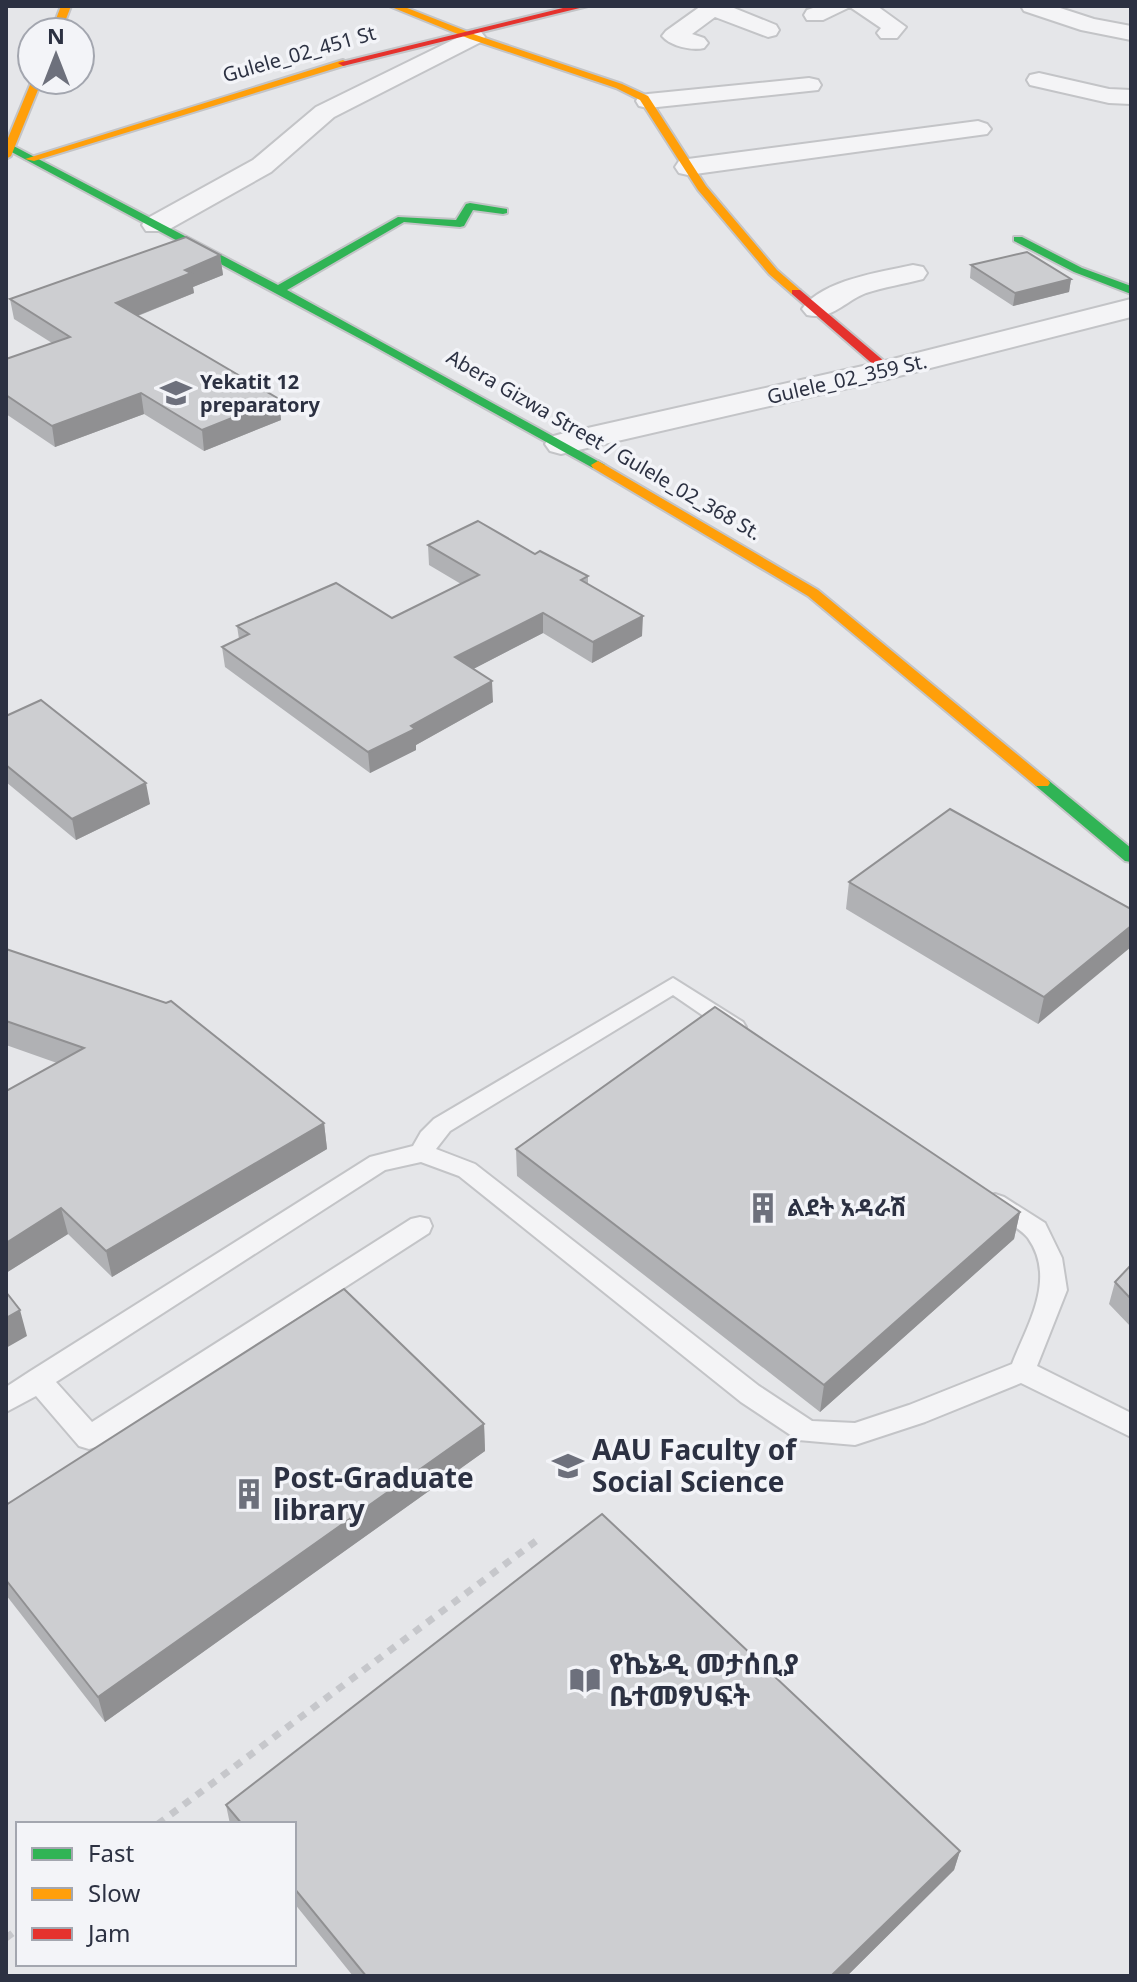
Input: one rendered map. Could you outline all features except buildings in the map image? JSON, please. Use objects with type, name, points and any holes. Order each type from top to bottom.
[{"type":"street","points":[[394,6],[469,36],[619,86],[648,101],[688,167],[773,272],[887,370]]},
{"type":"street","name":"Gulele_02_451 St","points":[[30,159],[264,85],[382,52],[469,36],[536,12],[583,6]]},
{"type":"street","points":[[815,15],[840,6]]},
{"type":"street","points":[[861,6],[895,27],[889,33]]},
{"type":"street","points":[[1032,6],[1089,25],[1131,33]]},
{"type":"street","points":[[696,43],[674,36],[716,7],[735,19],[768,30]]},
{"type":"street","points":[[156,225],[262,166],[325,112],[469,36]]},
{"type":"street","points":[[1039,80],[1109,96],[1131,97]]},
{"type":"street","points":[[648,101],[809,85]]},
{"type":"street","points":[[7,149],[30,96]]},
{"type":"street","points":[[688,167],[978,129]]},
{"type":"street","name":"Abera Gizwa Street / Gulele_02_368 St.","points":[[7,149],[156,225],[561,444],[813,593],[1131,857]]},
{"type":"street","points":[[278,290],[402,219],[460,224],[470,206],[503,211]]},
{"type":"street","points":[[1018,239],[1078,270],[1131,290]]},
{"type":"street","points":[[817,309],[853,288],[913,273]]},
{"type":"street","name":"Gulele_02_359 St.","points":[[561,444],[887,370],[1131,308]]},
{"type":"lane","points":[[422,1153],[429,1138],[442,1125],[673,985],[750,1038]]},
{"type":"lane","points":[[6,1401],[378,1163],[422,1153],[467,1170],[750,1394],[807,1432],[855,1434],[916,1414],[1022,1371],[1054,1290],[1050,1258],[1036,1230],[971,1187]]},
{"type":"lane","points":[[38,1380],[89,1438],[420,1226]]},
{"type":"lane","points":[[1022,1371],[1131,1426]]},
{"type":"path","points":[[161,1822],[540,1538]]},
{"type":"traffic: fast","points":[[6,145],[374,341],[598,465]]},
{"type":"traffic: fast","points":[[278,290],[402,219],[460,224],[470,206],[503,211]]},
{"type":"traffic: fast","points":[[1018,239],[1078,270],[1131,290]]},
{"type":"traffic: fast","points":[[1042,783],[1131,857]]},
{"type":"traffic: slow","points":[[62,16],[66,6]]},
{"type":"traffic: slow","points":[[394,6],[473,37],[619,86],[644,98],[702,188],[773,272],[796,292]]},
{"type":"traffic: slow","points":[[30,159],[343,63]]},
{"type":"traffic: slow","points":[[6,156],[30,96]]},
{"type":"traffic: slow","points":[[598,465],[813,593],[1042,783]]},
{"type":"traffic: jam","points":[[343,63],[583,6]]},
{"type":"traffic: jam","points":[[796,292],[887,370]]},
{"type":"place","name":"Yekatit 12 preparatory","points":[[176,393]]},
{"type":"place","name":"ልደት አዳራሽ","points":[[763,1208]]},
{"type":"place","name":"AAU Faculty of Social Science","points":[[568,1466]]},
{"type":"place","name":"Post-Graduate library","points":[[249,1494]]},
{"type":"place","name":"የኬኔዲ መታሰቢያ ቤተመፃህፍት","points":[[585,1680]]}]
